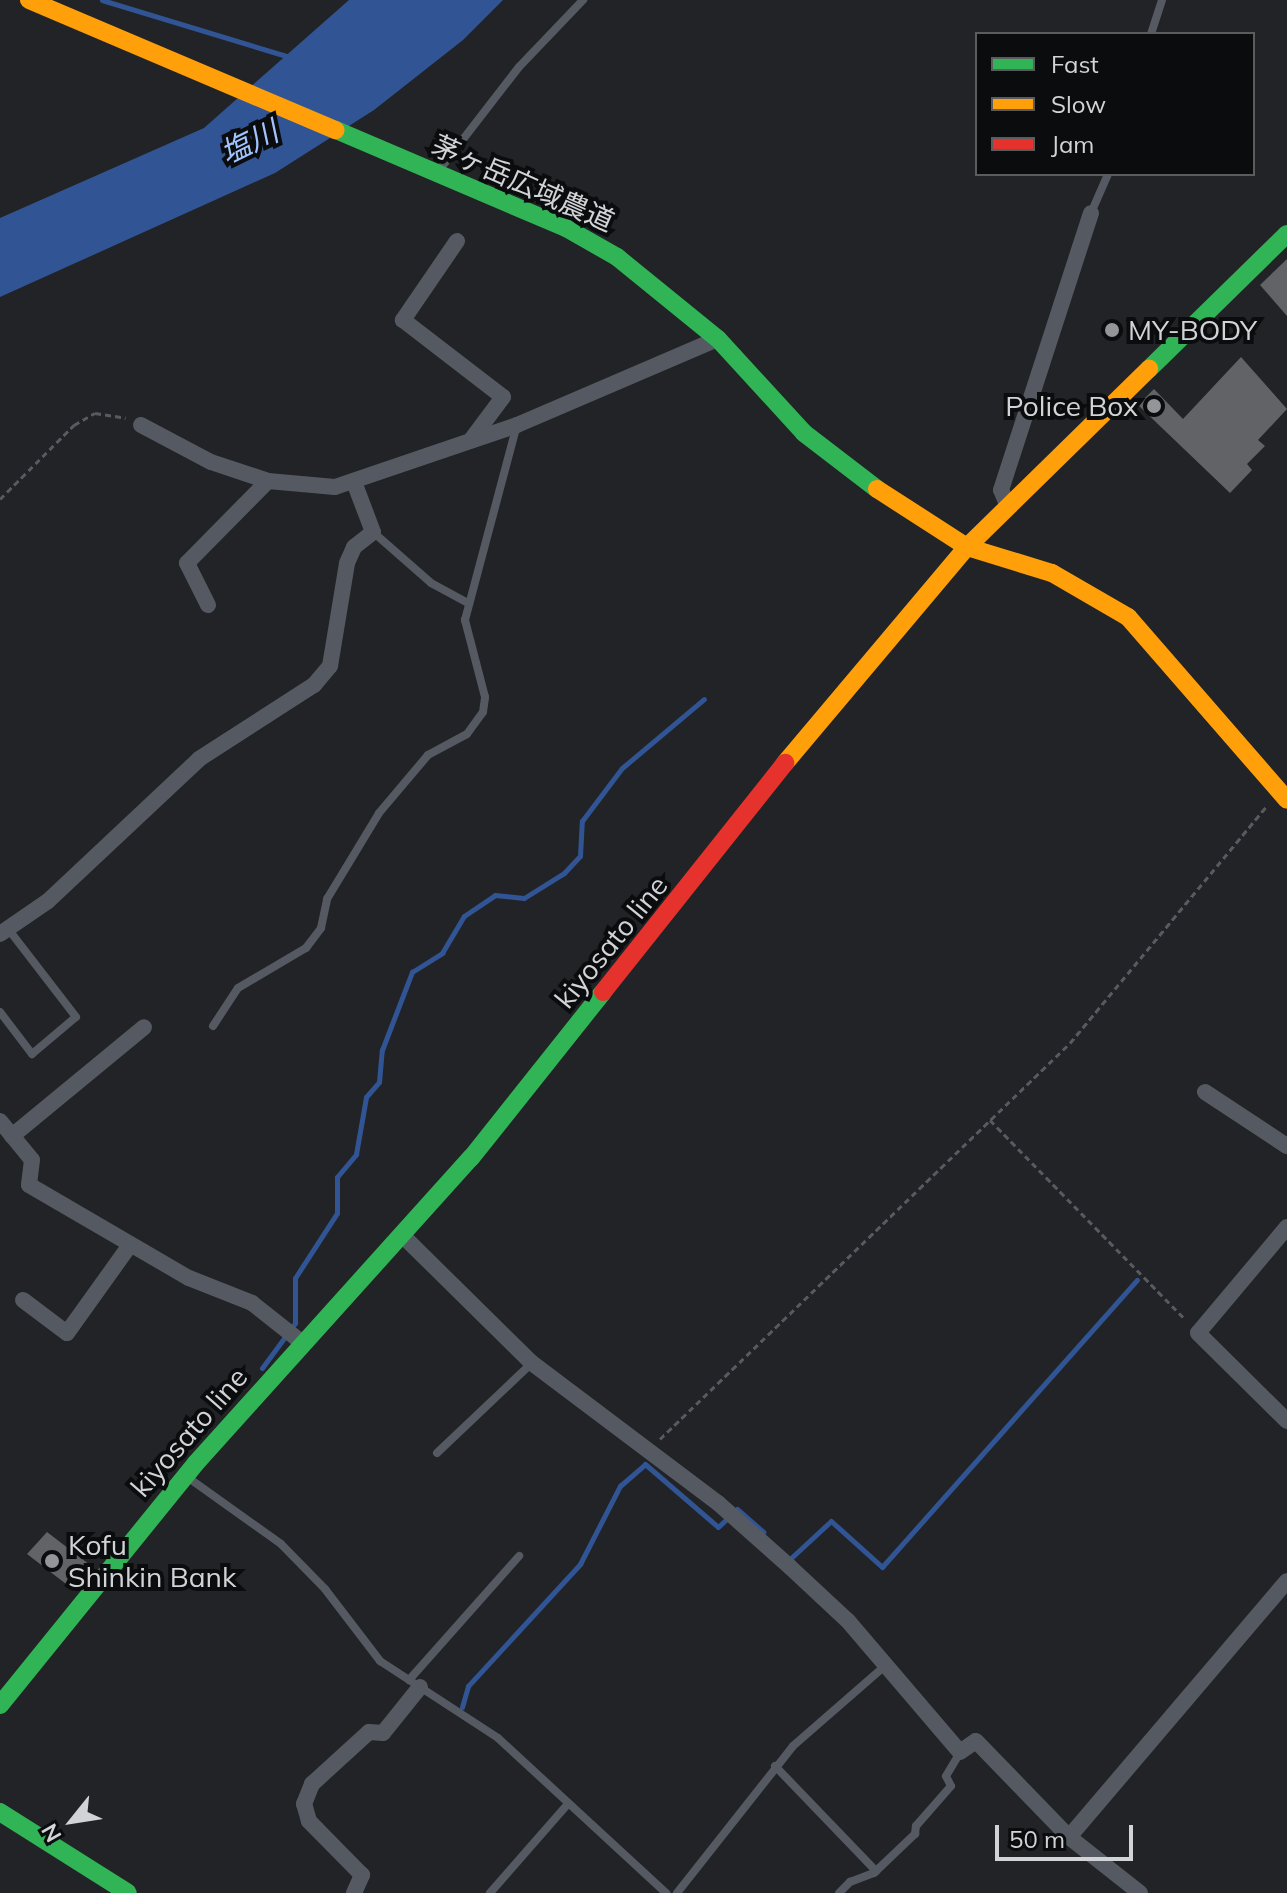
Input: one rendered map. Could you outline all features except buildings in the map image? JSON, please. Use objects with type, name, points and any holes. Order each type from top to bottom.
[{"type":"main road","name":"茅ヶ岳広域農道","points":[[29,0],[566,228],[617,257],[718,339],[804,433],[885,495],[967,547],[1052,573],[1128,617],[1283,796]]},
{"type":"main road","name":"kiyosato line","points":[[0,1705],[186,1476],[526,1091],[855,676],[967,547],[1287,234]]},
{"type":"main road","points":[[0,1812],[128,1893]]},
{"type":"street","points":[[1008,507],[1001,490],[1091,213]]},
{"type":"street","points":[[457,241],[403,320],[503,397],[471,441]]},
{"type":"street","points":[[141,425],[211,462],[268,481],[335,487],[517,425],[718,339]]},
{"type":"street","points":[[208,605],[187,563],[268,481]]},
{"type":"street","points":[[4,932],[48,901],[199,759],[314,685],[330,666],[347,563],[354,547],[373,532],[354,482]]},
{"type":"street","points":[[12,1136],[144,1027]]},
{"type":"street","points":[[1205,1092],[1287,1146]]},
{"type":"street","points":[[0,1121],[32,1160],[29,1185],[189,1278],[252,1303],[304,1344]]},
{"type":"street","points":[[1287,1227],[1198,1333],[1287,1421]]},
{"type":"street","points":[[402,1235],[532,1363],[769,1549],[848,1621],[960,1752],[976,1741],[1069,1837],[1140,1893]]},
{"type":"street","points":[[23,1300],[67,1333],[130,1245]]},
{"type":"street","points":[[1069,1837],[1287,1581]]},
{"type":"street","points":[[354,1893],[362,1875],[309,1821],[304,1804],[312,1784],[369,1732],[383,1733],[415,1684]]},
{"type":"lane","points":[[431,171],[519,67],[583,0]]},
{"type":"lane","points":[[1152,32],[1162,0]]},
{"type":"lane","points":[[1091,213],[1107,176]]},
{"type":"lane","points":[[213,1026],[238,988],[306,948],[321,928],[327,899],[379,813],[428,755],[467,734],[483,712],[485,697],[465,620],[517,425]]},
{"type":"lane","points":[[373,532],[431,583],[468,603]]},
{"type":"lane","points":[[0,1012],[32,1054],[76,1017],[4,932]]},
{"type":"lane","points":[[437,1453],[532,1363]]},
{"type":"lane","points":[[186,1476],[281,1544],[325,1589],[365,1646],[415,1684],[498,1738],[666,1893]]},
{"type":"lane","points":[[415,1684],[519,1556]]},
{"type":"lane","points":[[677,1893],[775,1766],[886,1665]]},
{"type":"lane","points":[[839,1893],[850,1882],[876,1871],[915,1834],[916,1826],[951,1786],[946,1776],[960,1752]]},
{"type":"lane","points":[[775,1766],[876,1871]]},
{"type":"lane","points":[[490,1893],[568,1804]]},
{"type":"path","points":[[0,499],[74,425],[95,413],[141,425]]},
{"type":"path","points":[[647,1451],[1070,1043],[1283,796]]},
{"type":"path","points":[[990,1120],[1198,1333]]},
{"type":"water","name":"塩川","points":[[349,0],[503,0],[463,40],[374,110],[275,173],[0,297],[0,218],[204,128]]},
{"type":"waterway","points":[[102,0],[296,59]]},
{"type":"waterway","points":[[262,1368],[295,1323],[295,1278],[337,1213],[337,1177],[356,1154],[366,1097],[379,1082],[382,1050],[412,972],[442,953],[464,916],[495,895],[524,898],[564,873],[580,856],[582,821],[622,768],[704,699]]},
{"type":"waterway","points":[[791,1558],[831,1521],[882,1567],[1137,1280]]},
{"type":"waterway","points":[[462,1707],[468,1686],[580,1564],[620,1486],[645,1464],[718,1527],[737,1509],[763,1532]]},
{"type":"traffic: fast","points":[[336,130],[566,228],[617,257],[718,339],[804,433],[877,489]]},
{"type":"traffic: fast","points":[[1149,369],[1287,234]]},
{"type":"traffic: fast","points":[[0,1705],[196,1463],[471,1158],[603,992]]},
{"type":"traffic: fast","points":[[0,1812],[128,1893]]},
{"type":"traffic: slow","points":[[29,0],[336,130]]},
{"type":"traffic: slow","points":[[785,763],[967,547],[1149,369]]},
{"type":"traffic: slow","points":[[877,489],[967,547],[1052,573],[1128,617],[1287,800]]},
{"type":"traffic: jam","points":[[603,992],[785,763]]},
{"type":"place","name":"MY-BODY","points":[[1112,330]]},
{"type":"place","name":"Police Box","points":[[1154,406]]},
{"type":"place","name":"Kofu Shinkin Bank","points":[[52,1561]]}]
